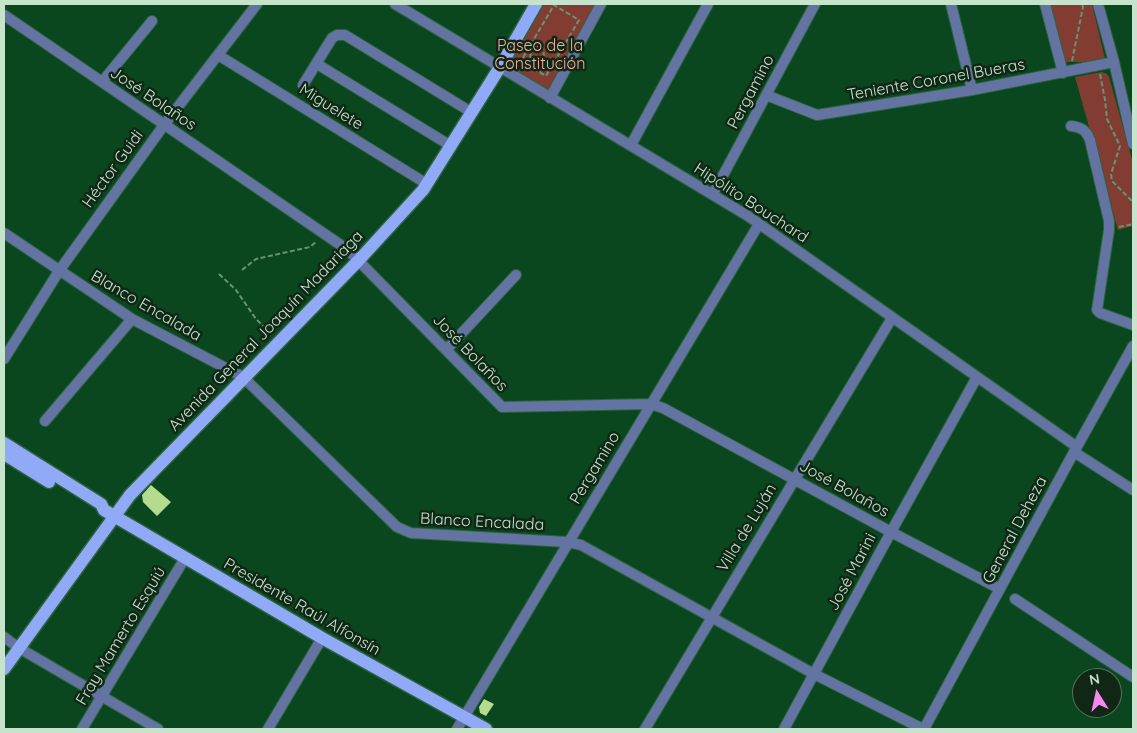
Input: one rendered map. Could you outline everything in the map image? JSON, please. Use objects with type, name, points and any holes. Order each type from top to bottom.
[{"type":"main road","name":"Avenida General Joaquín Madariaga","points":[[4,669],[108,513],[136,488],[359,260],[427,184],[471,112],[503,68],[536,4]]},
{"type":"main road","name":"Presidente Raúl Alfonsín","points":[[4,443],[101,504],[108,513]]},
{"type":"main road","name":"Presidente Raúl Alfonsín","points":[[4,454],[95,510],[108,513],[322,638],[486,729]]},
{"type":"street","name":"Héctor Guidi","points":[[4,359],[59,271],[164,125],[257,4]]},
{"type":"street","name":"Hipólito Bouchard","points":[[395,4],[713,194],[759,224],[977,377],[1075,450],[1133,490]]},
{"type":"street","points":[[550,98],[601,4]]},
{"type":"street","points":[[631,145],[708,4]]},
{"type":"street","name":"Pergamino","points":[[713,194],[816,4]]},
{"type":"street","points":[[951,4],[972,90]]},
{"type":"street","points":[[1046,4],[1067,72]]},
{"type":"street","points":[[1098,4],[1133,144]]},
{"type":"street","name":"José Bolaños","points":[[4,15],[348,250],[502,407],[651,404],[663,408],[1000,590]]},
{"type":"street","points":[[102,82],[152,21]]},
{"type":"street","points":[[303,85],[332,38],[337,35],[344,35],[471,112]]},
{"type":"street","name":"Miguelete","points":[[218,55],[427,184]]},
{"type":"street","name":"Teniente Coronel Bueras","points":[[766,96],[817,116],[972,90],[1098,67],[1114,62]]},
{"type":"street","points":[[316,64],[451,146]]},
{"type":"street","points":[[1071,126],[1081,127],[1090,140],[1109,230],[1097,310],[1100,313],[1133,325]]},
{"type":"street","name":"Pergamino","points":[[456,729],[759,224]]},
{"type":"street","name":"Blanco Encalada","points":[[4,233],[132,319],[244,377],[402,530],[411,533],[567,542],[581,545],[814,674],[923,729]]},
{"type":"street","points":[[447,349],[516,275]]},
{"type":"street","name":"Villa de Luján","points":[[645,729],[794,478],[892,318]]},
{"type":"street","points":[[45,421],[132,319]]},
{"type":"street","name":"General Deheza","points":[[923,729],[1133,346]]},
{"type":"street","name":"José Marini","points":[[784,729],[977,377]]},
{"type":"street","name":"Fray Mamerto Esquiú","points":[[82,729],[185,558]]},
{"type":"street","points":[[1015,599],[1133,677]]},
{"type":"street","points":[[4,637],[19,648],[158,729]]},
{"type":"street","points":[[268,729],[322,638]]},
{"type":"path","points":[[1067,72],[1083,7],[1082,4]]},
{"type":"path","points":[[503,68],[522,61],[553,5],[579,20],[546,76],[522,61]]},
{"type":"path","points":[[530,46],[530,66]]},
{"type":"path","points":[[530,46],[542,47],[544,57],[540,72]]},
{"type":"path","points":[[1098,67],[1106,100],[1107,119],[1119,143],[1111,174],[1112,182],[1133,202]]},
{"type":"path","points":[[1109,230],[1133,224]]},
{"type":"path","points":[[242,270],[256,259],[310,247],[324,234]]},
{"type":"path","points":[[219,274],[236,290],[256,319],[279,341]]},
{"type":"green space","name":"Paseo de la Constitución","points":[[536,4],[601,4],[550,98],[500,67]]},
{"type":"green space","points":[[1049,4],[1092,4],[1105,59],[1102,62],[1065,62]]},
{"type":"green space","points":[[1102,72],[1109,77],[1133,163],[1133,226],[1118,230],[1075,77]]},
{"type":"building","points":[[151,485],[171,502],[157,516],[143,502],[142,495]]},
{"type":"building","points":[[484,699],[494,704],[486,716],[480,713],[479,707]]}]
